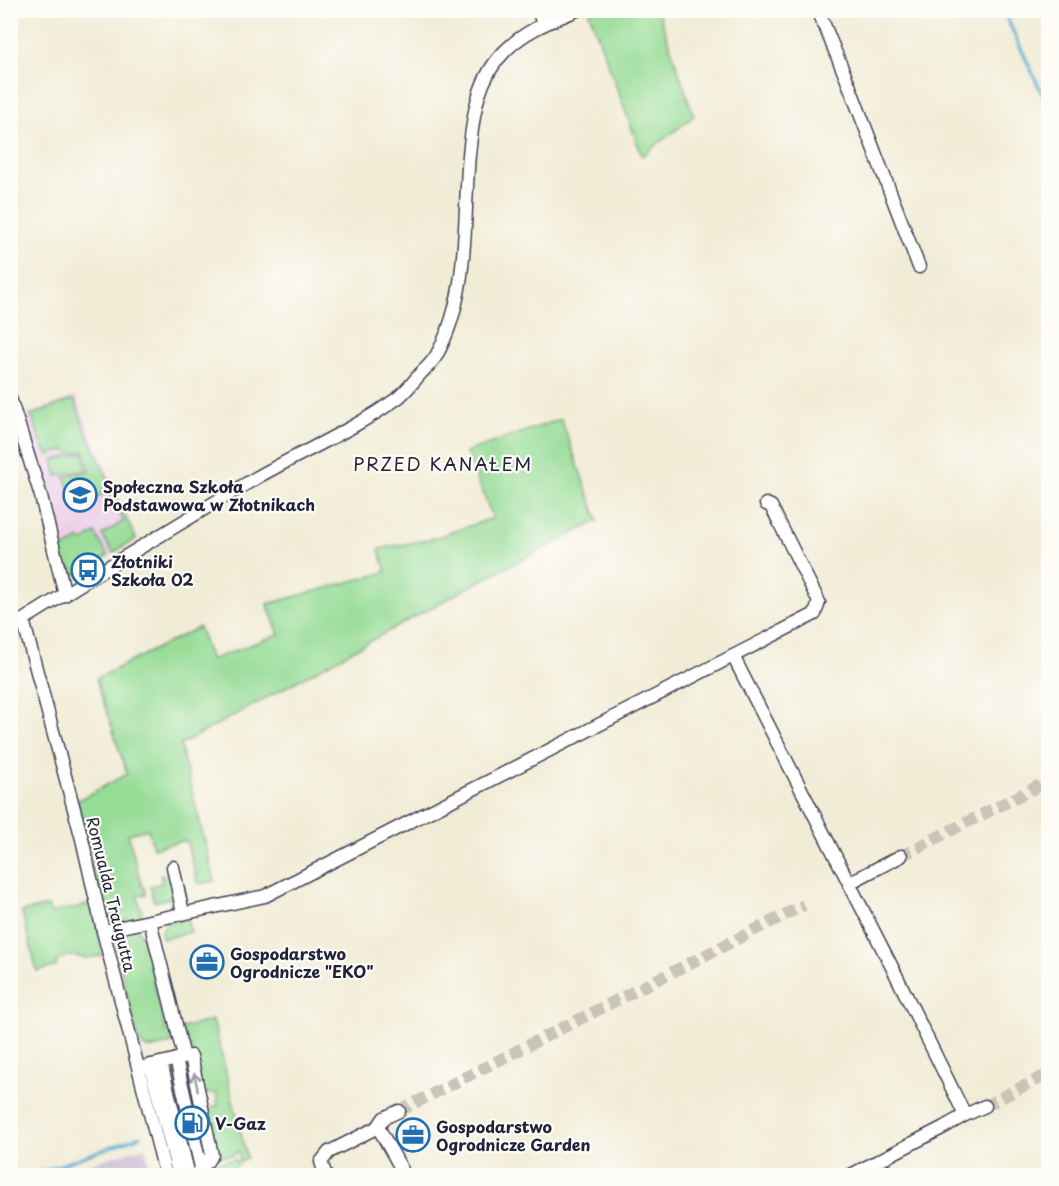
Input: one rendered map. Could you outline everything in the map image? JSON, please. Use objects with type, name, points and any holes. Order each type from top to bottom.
[{"type":"street","points":[[538,10],[543,24]]},
{"type":"street","points":[[10,628],[167,531],[400,396],[435,358],[453,318],[461,277],[474,114],[488,75],[500,56],[516,41],[543,24],[577,10]]},
{"type":"street","points":[[818,10],[919,267]]},
{"type":"street","points":[[10,398],[41,496],[65,595]]},
{"type":"street","points":[[103,931],[265,896],[815,614],[819,602],[771,506],[766,504]]},
{"type":"street","name":"Romualda Traugutta","points":[[23,620],[82,839],[103,931],[150,1065],[165,1176]]},
{"type":"street","points":[[733,656],[965,1115]]},
{"type":"street","points":[[849,883],[901,856]]},
{"type":"street","points":[[173,867],[183,913]]},
{"type":"street","points":[[150,921],[180,1058]]},
{"type":"street","points":[[150,1065],[191,1056],[212,1155],[198,1172]]},
{"type":"street","points":[[150,1065],[178,1176]]},
{"type":"street","points":[[150,1065],[189,1176]]},
{"type":"street","points":[[849,1176],[985,1106]]},
{"type":"street","points":[[326,1176],[321,1162],[329,1152],[378,1128],[384,1118],[399,1111]]},
{"type":"street","points":[[378,1128],[402,1170]]},
{"type":"shaded area","name":"Społeczna Szkoła Podstawowa w Złotnikach","points":[[76,396],[136,539],[66,582],[20,417]]},
{"type":"shaded area","points":[[145,1147],[152,1175],[51,1175]]},
{"type":"green space","points":[[592,10],[658,11],[694,116],[642,156],[589,12]]},
{"type":"green space","points":[[74,399],[86,431],[136,539],[113,553],[102,535],[124,521],[108,495],[102,494],[94,499],[86,494],[74,501],[65,477],[90,471],[85,451],[70,453],[64,450],[48,455],[31,415]]},
{"type":"green space","points":[[561,419],[598,521],[491,575],[180,745],[215,881],[198,884],[186,840],[153,848],[148,829],[128,834],[142,887],[146,894],[137,896],[142,913],[139,917],[122,920],[106,917],[77,801],[127,774],[96,679],[199,627],[211,660],[279,634],[267,604],[386,572],[379,549],[431,539],[493,518],[466,452]]},
{"type":"green space","points":[[83,453],[87,470],[57,476],[53,460]]},
{"type":"green space","points":[[95,533],[108,556],[75,576],[71,568],[63,572],[57,552],[80,539],[82,542]]},
{"type":"green space","points":[[167,874],[172,878],[176,905],[173,909],[170,898],[154,902],[150,886],[162,883],[160,875]]},
{"type":"green space","points":[[91,904],[104,955],[84,958],[67,956],[56,962],[57,966],[37,971],[22,912],[48,906],[51,913]]},
{"type":"green space","points":[[187,919],[191,932],[162,939],[161,931],[167,922]]},
{"type":"green space","points":[[133,929],[138,930],[142,935],[166,1032],[173,1031],[174,1037],[171,1043],[153,1048],[145,1047],[139,1041],[115,946],[121,934]]},
{"type":"green space","points":[[213,1020],[247,1158],[223,1175],[205,1175],[214,1163],[240,1160],[239,1152],[234,1155],[214,1157],[204,1109],[218,1106],[216,1093],[202,1095],[192,1052],[185,1040],[182,1028]]},
{"type":"waterway","points":[[1003,10],[1048,106]]},
{"type":"waterway","points":[[29,1176],[141,1136]]},
{"type":"tunnel","points":[[901,856],[1046,782]]},
{"type":"tunnel","points":[[399,1111],[804,905]]},
{"type":"tunnel","points":[[985,1106],[1048,1074]]},
{"type":"place","name":"Społeczna Szkoła Podstawowa w Złotnikach","points":[[80,495]]},
{"type":"place","name":"Złotniki Szkoła 02","points":[[88,570]]},
{"type":"place","name":"Gospodarstwo Ogrodnicze \"EKO\"","points":[[207,962]]},
{"type":"place","name":"V-Gaz","points":[[192,1123]]},
{"type":"place","name":"Gospodarstwo Ogrodnicze Garden","points":[[413,1135]]},
{"type":"district","name":"PRZED KANAŁEM","points":[[443,463]]}]
